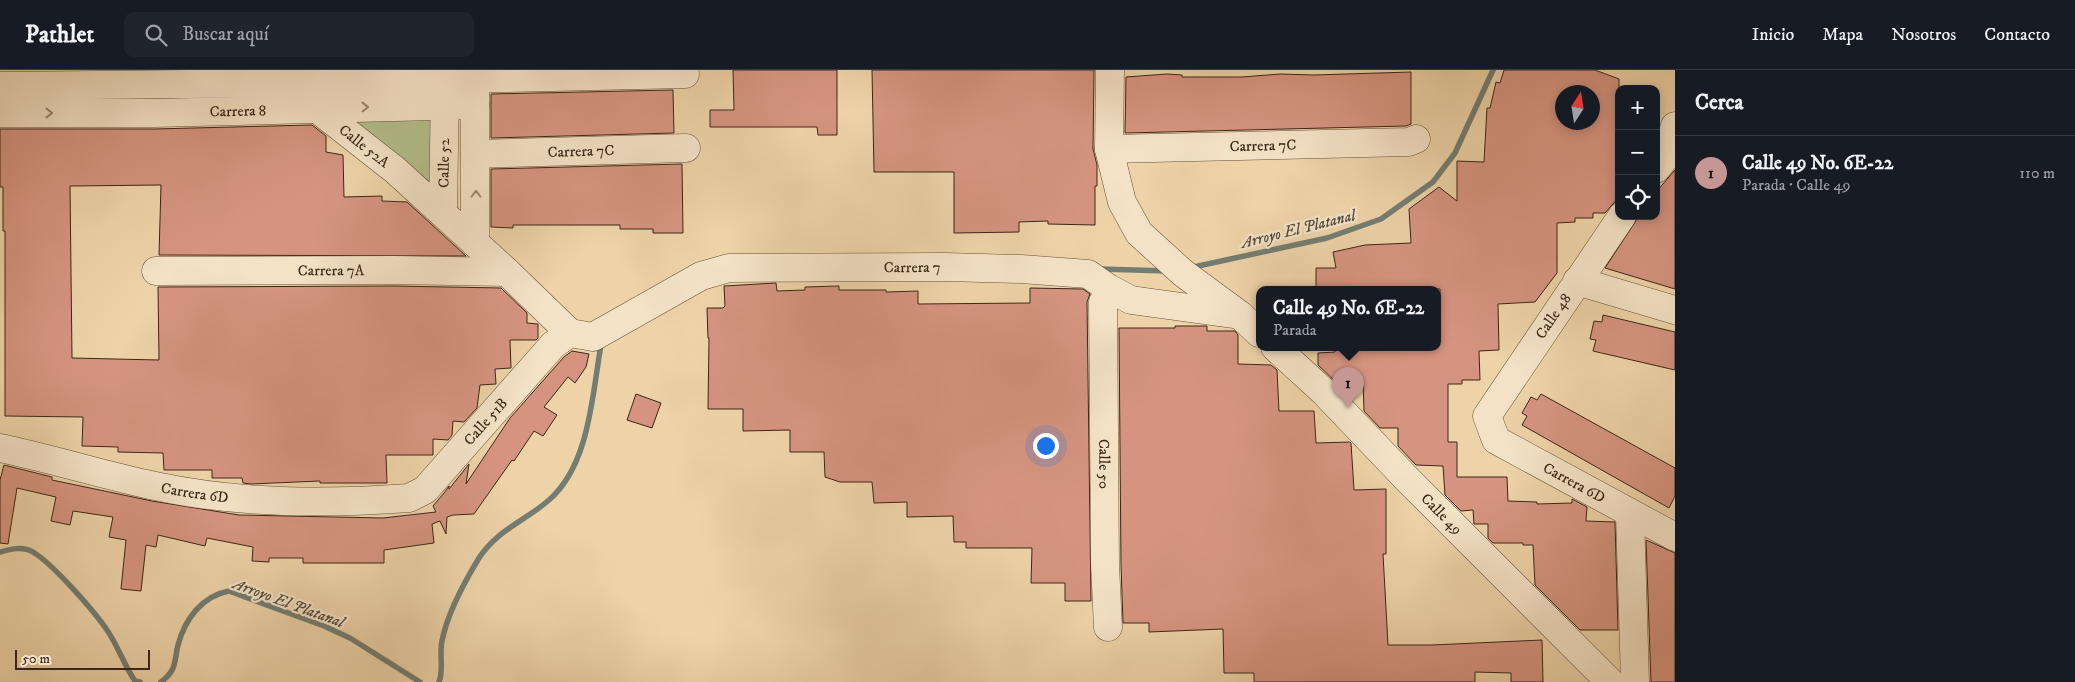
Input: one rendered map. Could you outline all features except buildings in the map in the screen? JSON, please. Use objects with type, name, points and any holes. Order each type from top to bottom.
[{"type":"street","points":[[1110,70],[1109,149],[1122,202],[1140,233],[1158,251],[1183,273],[1250,324]]},
{"type":"street","name":"Carrera 8","points":[[0,86],[142,77],[284,83],[445,74],[685,74]]},
{"type":"street","name":"Calle 52","points":[[443,213],[445,74]]},
{"type":"street","name":"Calle 52","points":[[475,74],[475,243]]},
{"type":"street","name":"Calle 52A","points":[[284,83],[395,170],[443,213]]},
{"type":"street","name":"Carrera 8","points":[[0,113],[154,113],[475,105]]},
{"type":"street","points":[[1660,164],[1664,158],[1675,126]]},
{"type":"street","name":"Carrera 7C","points":[[1109,149],[1409,142],[1416,139]]},
{"type":"street","name":"Carrera 7C","points":[[476,154],[686,148]]},
{"type":"street","points":[[443,213],[507,272],[582,335]]},
{"type":"street","name":"Calle 48","points":[[1486,416],[1619,220]]},
{"type":"street","name":"Carrera 7","points":[[582,335],[701,276],[729,268],[945,267],[1021,269],[1088,274],[1130,300],[1250,324]]},
{"type":"street","name":"Carrera 7A","points":[[156,272],[394,270],[507,272]]},
{"type":"street","points":[[1577,281],[1675,310]]},
{"type":"street","name":"Calle 50","points":[[1103,302],[1108,627]]},
{"type":"street","name":"Calle 51B","points":[[394,499],[409,498],[425,490],[553,346],[582,335]]},
{"type":"street","name":"Calle 49","points":[[1279,351],[1324,392],[1407,479],[1610,682]]},
{"type":"street","name":"Carrera 6D","points":[[1486,416],[1496,440],[1630,515],[1675,537]]},
{"type":"street","name":"Carrera 6D","points":[[0,448],[156,487],[238,500],[278,502],[394,499]]},
{"type":"street","points":[[1630,515],[1635,682]]},
{"type":"green space","points":[[442,110],[442,191],[340,114]]},
{"type":"waterway","name":"Arroyo El Platanal","points":[[1189,268],[1327,238],[1381,219],[1433,182],[1455,153],[1493,70]]},
{"type":"waterway","name":"Arroyo El Platanal","points":[[1100,269],[1168,271]]},
{"type":"waterway","name":"Arroyo El Platanal","points":[[439,682],[441,646],[444,631],[457,598],[479,558],[494,540],[549,500],[563,485],[573,468],[587,428],[601,345]]},
{"type":"waterway","name":"Arroyo El Platanal","points":[[0,552],[17,549],[29,550],[51,567],[73,588],[101,622],[111,636],[135,681],[140,682]]},
{"type":"waterway","name":"Arroyo El Platanal","points":[[161,682],[172,670],[181,635],[190,618],[203,603],[229,591],[324,626],[350,638],[420,682]]},
{"type":"place","name":"Calle 49 No. 6E-22","points":[[1348,408]]}]
